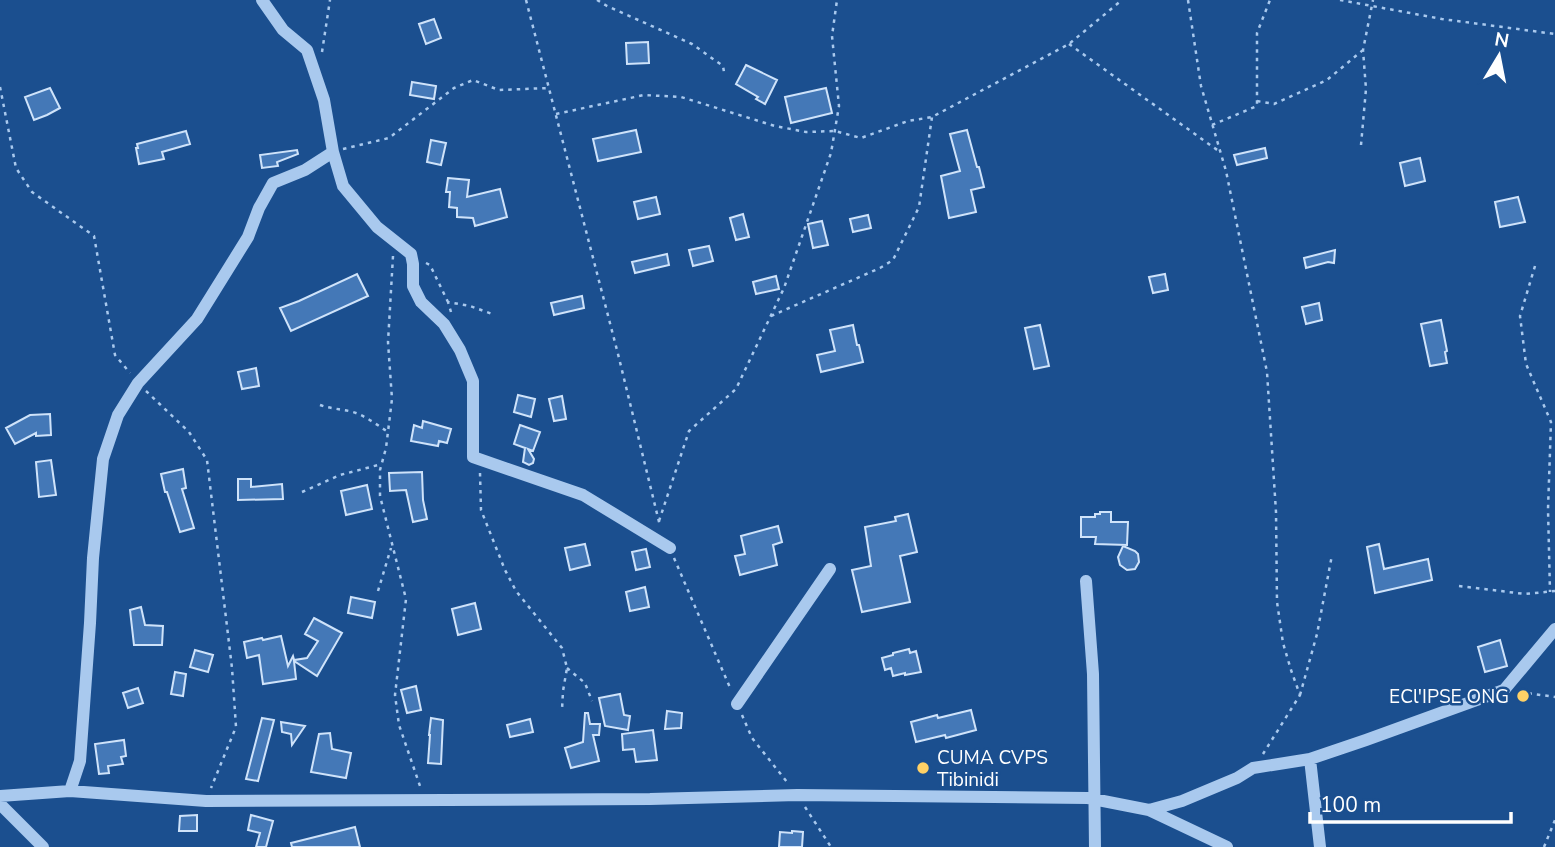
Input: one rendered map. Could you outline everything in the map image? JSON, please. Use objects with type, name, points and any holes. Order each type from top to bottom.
[{"type":"street","points":[[262,0],[283,30],[307,50],[324,100],[333,152],[343,186],[377,227],[411,254],[413,286],[421,302],[444,324],[460,350],[472,381],[473,457],[583,495],[670,548]]},
{"type":"street","points":[[70,791],[80,761],[93,558],[103,459],[118,415],[138,383],[197,319],[248,237],[259,208],[273,183],[305,170],[333,152]]},
{"type":"street","points":[[737,704],[830,569]]},
{"type":"street","points":[[1086,581],[1093,674],[1095,847]]},
{"type":"street","points":[[1149,810],[1193,796],[1237,778],[1253,768],[1310,759],[1504,690],[1555,629]]},
{"type":"street","points":[[1310,759],[1320,847]]},
{"type":"street","points":[[0,796],[70,791],[206,801],[650,799],[797,795],[1088,798],[1149,810],[1227,847]]},
{"type":"street","points":[[0,804],[43,847]]},
{"type":"path","points":[[321,58],[330,0]]},
{"type":"path","points":[[526,0],[661,528]]},
{"type":"path","points":[[597,0],[692,44],[723,66],[724,72]]},
{"type":"path","points":[[659,521],[689,431],[736,389],[771,316],[784,288],[827,165],[839,106],[832,36],[837,0]]},
{"type":"path","points":[[556,114],[644,96],[681,97],[775,126],[806,132],[835,131],[861,138],[908,121],[932,117],[1069,44],[1122,0]]},
{"type":"path","points":[[1188,0],[1201,86],[1229,185],[1267,372],[1276,512],[1277,601],[1283,643],[1300,695]]},
{"type":"path","points":[[1212,125],[1257,106],[1257,33],[1270,0]]},
{"type":"path","points":[[1340,0],[1442,19],[1555,34]]},
{"type":"path","points":[[1361,145],[1366,89],[1363,50],[1373,0]]},
{"type":"path","points":[[1069,44],[1220,152]]},
{"type":"path","points":[[1257,101],[1274,104],[1327,80],[1363,50]]},
{"type":"path","points":[[333,152],[389,138],[454,88],[473,80],[499,90],[549,88]]},
{"type":"path","points":[[0,87],[16,168],[32,192],[94,236],[115,355],[138,383],[189,432],[207,460],[232,668],[236,727],[206,801]]},
{"type":"path","points":[[771,316],[893,260],[919,207],[932,117]]},
{"type":"path","points":[[393,239],[388,342],[392,399],[386,449],[380,470],[380,496],[406,599],[396,695],[398,725],[425,800]]},
{"type":"path","points":[[411,254],[430,265],[452,312]]},
{"type":"path","points":[[1535,266],[1520,316],[1526,364],[1551,422],[1548,509],[1550,592]]},
{"type":"path","points":[[449,302],[495,315]]},
{"type":"path","points":[[320,405],[354,412],[388,432]]},
{"type":"path","points":[[479,459],[481,510],[505,570],[516,591],[562,648],[567,668],[562,710]]},
{"type":"path","points":[[302,492],[340,475],[382,464]]},
{"type":"path","points":[[378,592],[392,545]]},
{"type":"path","points":[[670,548],[752,738],[797,795],[831,847]]},
{"type":"path","points":[[1253,768],[1300,695],[1317,634],[1332,555]]},
{"type":"path","points":[[1459,586],[1525,594],[1555,591]]},
{"type":"path","points":[[567,668],[585,683],[592,701]]},
{"type":"path","points":[[1504,690],[1555,697]]},
{"type":"path","points":[[1544,847],[1555,820]]},
{"type":"building","points":[[434,19],[441,38],[426,44],[419,24]]},
{"type":"building","points":[[648,42],[649,63],[627,64],[626,43]]},
{"type":"building","points":[[746,65],[777,80],[765,104],[736,84]]},
{"type":"building","points":[[412,82],[436,86],[434,99],[410,95]]},
{"type":"building","points":[[50,88],[60,108],[34,120],[25,97]]},
{"type":"building","points":[[826,88],[832,113],[791,123],[785,97]]},
{"type":"building","points":[[636,130],[641,152],[598,161],[593,139]]},
{"type":"building","points":[[967,130],[984,187],[971,190],[976,212],[949,218],[941,176],[960,171],[950,134]]},
{"type":"building","points":[[186,131],[190,144],[162,152],[164,159],[139,164],[137,144]]},
{"type":"building","points":[[431,140],[446,143],[441,165],[427,162]]},
{"type":"building","points":[[1265,148],[1267,158],[1237,165],[1234,155]]},
{"type":"building","points":[[297,150],[298,154],[277,162],[278,166],[262,168],[260,155]]},
{"type":"building","points":[[1420,158],[1425,181],[1405,186],[1400,163]]},
{"type":"building","points":[[448,178],[469,180],[467,197],[500,189],[507,217],[475,226],[473,218],[457,217],[457,208],[449,207],[450,192],[446,192]]},
{"type":"building","points":[[656,197],[660,214],[638,219],[634,202]]},
{"type":"building","points":[[1518,197],[1525,222],[1500,227],[1495,202]]},
{"type":"building","points":[[743,214],[749,237],[736,240],[730,218]]},
{"type":"building","points":[[868,215],[871,228],[853,232],[850,219]]},
{"type":"building","points":[[822,221],[828,245],[813,248],[808,224]]},
{"type":"building","points":[[709,246],[713,261],[693,266],[689,250]]},
{"type":"building","points":[[1335,250],[1334,263],[1306,268],[1304,258]]},
{"type":"building","points":[[667,254],[669,265],[635,273],[632,262]]},
{"type":"building","points":[[357,274],[368,296],[291,331],[280,308]]},
{"type":"building","points":[[1165,274],[1168,290],[1153,293],[1149,277]]},
{"type":"building","points":[[776,276],[779,289],[756,294],[753,282]]},
{"type":"building","points":[[582,296],[584,308],[554,315],[551,303]]},
{"type":"building","points":[[1319,303],[1322,320],[1306,324],[1302,307]]},
{"type":"building","points":[[1441,320],[1447,363],[1430,366],[1421,324]]},
{"type":"building","points":[[853,325],[863,362],[821,372],[817,355],[835,351],[830,330]]},
{"type":"building","points":[[1040,325],[1049,366],[1034,369],[1025,328]]},
{"type":"building","points":[[256,368],[259,386],[242,389],[238,372]]},
{"type":"building","points":[[518,395],[535,399],[531,417],[514,412]]},
{"type":"building","points":[[562,396],[566,419],[554,421],[549,399]]},
{"type":"building","points":[[50,414],[51,435],[36,436],[36,433],[15,444],[6,428],[30,415]]},
{"type":"building","points":[[423,421],[451,429],[447,443],[439,441],[438,446],[411,441],[414,425],[422,428]]},
{"type":"building","points":[[520,425],[540,432],[533,451],[528,449],[534,459],[529,465],[523,462],[525,448],[514,444]]},
{"type":"building","points":[[51,460],[56,495],[39,497],[36,462]]},
{"type":"building","points":[[183,469],[186,488],[182,489],[194,528],[180,532],[161,474]]},
{"type":"building","points":[[422,472],[427,519],[413,522],[406,490],[390,491],[389,473]]},
{"type":"building","points":[[238,479],[251,479],[251,487],[282,484],[283,499],[238,500]]},
{"type":"building","points":[[367,485],[372,509],[346,515],[341,491]]},
{"type":"building","points":[[1111,512],[1111,522],[1128,522],[1127,545],[1095,544],[1096,537],[1081,537],[1081,517],[1095,517],[1095,514]]},
{"type":"building","points":[[908,514],[917,552],[900,556],[910,602],[862,612],[852,570],[871,566],[865,527],[896,521],[895,517]]},
{"type":"building","points":[[778,526],[782,542],[773,545],[777,565],[740,575],[735,556],[745,554],[741,536]]},
{"type":"building","points":[[585,544],[590,565],[570,570],[565,548]]},
{"type":"building","points":[[1379,544],[1384,569],[1428,559],[1432,580],[1375,593],[1367,547]]},
{"type":"building","points":[[1123,546],[1138,554],[1139,562],[1135,569],[1127,570],[1120,565],[1118,557]]},
{"type":"building","points":[[646,549],[650,567],[636,570],[632,552]]},
{"type":"building","points":[[645,587],[649,607],[630,611],[626,592]]},
{"type":"building","points":[[351,597],[375,602],[372,618],[348,613]]},
{"type":"building","points":[[475,603],[481,629],[458,635],[452,609]]},
{"type":"building","points":[[141,607],[145,625],[163,626],[162,645],[134,645],[130,610]]},
{"type":"building","points":[[314,618],[342,633],[317,676],[294,661],[296,679],[263,684],[259,655],[247,658],[244,642],[281,636],[288,666],[293,656],[294,660],[307,658],[318,641],[305,634]]},
{"type":"building","points":[[1500,640],[1507,666],[1485,672],[1478,647]]},
{"type":"building","points":[[909,649],[910,653],[916,651],[921,672],[893,676],[891,668],[885,670],[882,658]]},
{"type":"building","points":[[195,650],[213,655],[208,672],[190,667]]},
{"type":"building","points":[[175,672],[186,674],[183,696],[171,694]]},
{"type":"building","points":[[416,686],[421,710],[407,713],[401,690]]},
{"type":"building","points":[[138,688],[143,703],[128,708],[123,693]]},
{"type":"building","points":[[620,694],[624,715],[630,716],[628,730],[605,726],[599,698]]},
{"type":"building","points":[[971,710],[976,730],[916,742],[911,722]]},
{"type":"building","points":[[667,711],[682,713],[681,728],[665,729]]},
{"type":"building","points":[[585,713],[588,713],[590,724],[600,724],[599,735],[593,735],[599,761],[571,768],[565,748],[583,742]]},
{"type":"building","points":[[262,718],[274,720],[258,781],[246,779]]},
{"type":"building","points":[[431,718],[443,720],[441,764],[428,763]]},
{"type":"building","points":[[530,719],[533,732],[510,737],[507,725]]},
{"type":"building","points":[[281,722],[305,726],[292,745],[291,734],[282,732]]},
{"type":"building","points":[[653,730],[657,760],[636,762],[634,749],[623,750],[622,734]]},
{"type":"building","points":[[330,733],[332,749],[351,753],[346,778],[311,772],[319,734]]},
{"type":"building","points":[[124,740],[126,756],[121,757],[123,764],[108,766],[109,773],[99,774],[95,744]]},
{"type":"building","points":[[197,815],[197,831],[179,831],[180,816]]},
{"type":"building","points":[[251,815],[273,821],[266,847],[256,847],[260,833],[248,830]]},
{"type":"building","points":[[355,827],[360,847],[292,847],[291,843]]},
{"type":"building","points":[[780,832],[803,832],[802,847],[779,847]]},
{"type":"place","name":"ECl'IPSE ONG","points":[[1523,696]]},
{"type":"place","name":"CUMA CVPS Tibinidi","points":[[923,768]]}]
